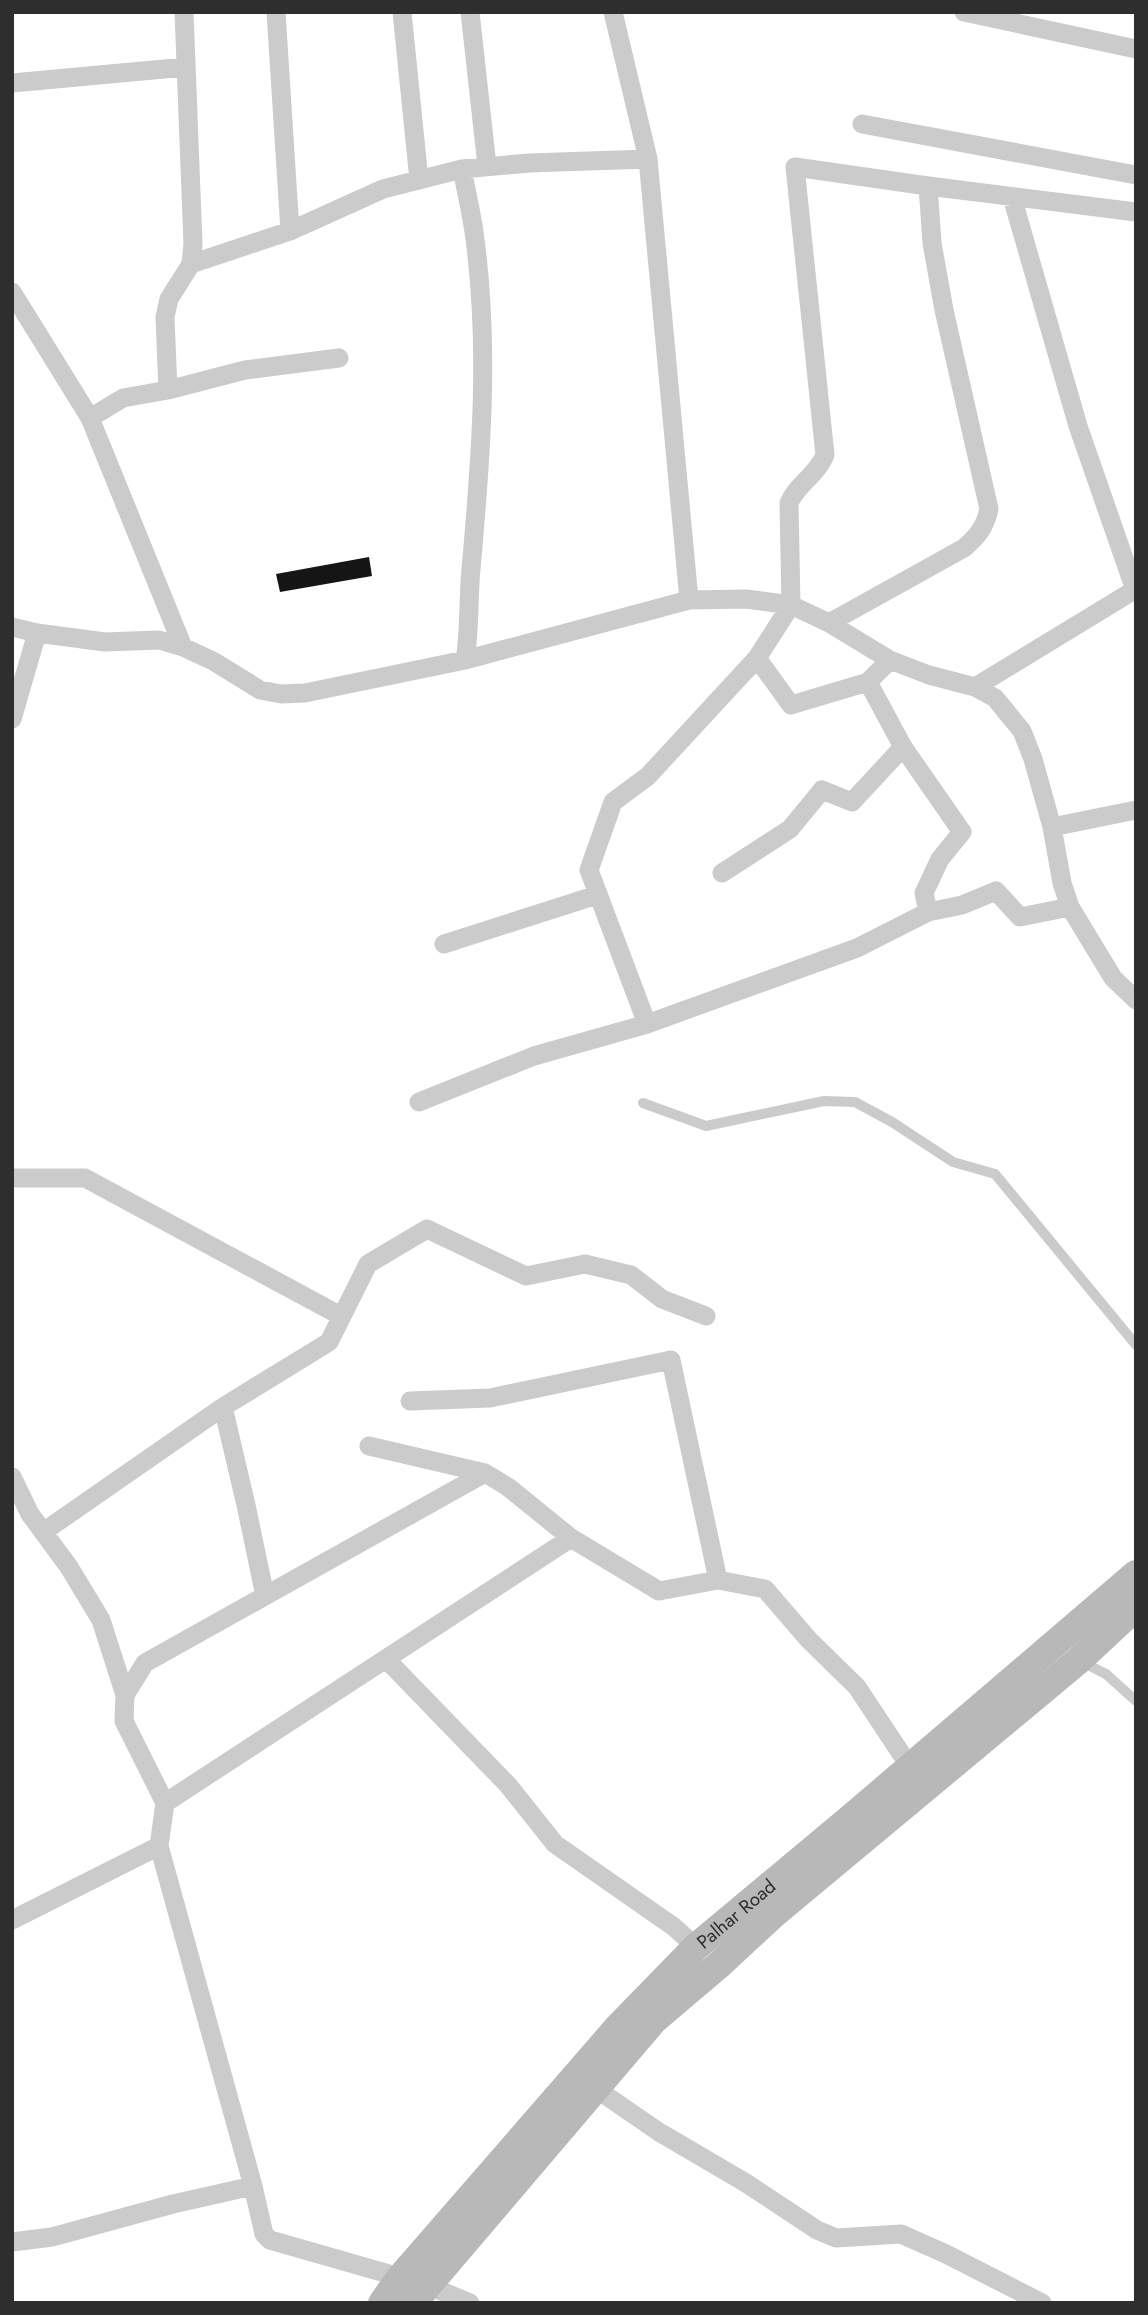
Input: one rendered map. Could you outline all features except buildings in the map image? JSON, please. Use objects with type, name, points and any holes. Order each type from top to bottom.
[{"type":"main road","name":"Palhar Road","points":[[382,2303],[399,2279],[618,2027],[696,1947],[1136,1574]]},
{"type":"main road","name":"Palhar Road","points":[[420,2294],[654,2020],[774,1914],[1079,1660],[1136,1607]]},
{"type":"street","points":[[168,390],[165,317],[169,299],[191,264],[193,244],[184,12]]},
{"type":"street","points":[[276,12],[290,231]]},
{"type":"street","points":[[402,12],[419,180]]},
{"type":"street","points":[[470,12],[487,166]]},
{"type":"street","points":[[613,12],[648,159],[689,600]]},
{"type":"street","points":[[964,12],[1136,49]]},
{"type":"street","points":[[12,83],[186,66]]},
{"type":"street","points":[[862,124],[1136,175]]},
{"type":"street","points":[[191,264],[290,231],[383,190],[462,169],[648,159]]},
{"type":"street","points":[[647,1024],[589,870],[613,802],[648,776],[757,658],[791,605],[789,503],[794,492],[821,465],[825,455],[795,167],[1136,212]]},
{"type":"street","points":[[462,169],[474,232],[483,377],[469,587],[469,636],[465,660]]},
{"type":"street","points":[[829,623],[964,548],[979,535],[989,509],[944,310],[932,243],[928,186]]},
{"type":"street","points":[[975,687],[1135,589],[1078,426],[1012,197]]},
{"type":"street","points":[[12,292],[90,418],[183,647]]},
{"type":"street","points":[[90,418],[104,407],[123,398],[168,390],[246,370],[339,358]]},
{"type":"street","points":[[12,626],[37,633],[105,642],[159,640],[183,647],[212,661],[260,690],[281,694],[305,693],[465,660],[689,600],[746,599],[791,605],[829,623],[890,660],[929,675],[975,687],[995,698],[1022,731],[1033,759],[1070,907],[1113,978],[1136,1000]]},
{"type":"street","points":[[12,719],[37,633]]},
{"type":"street","points":[[757,658],[791,705],[868,682],[890,660]]},
{"type":"street","points":[[868,682],[902,747],[962,832],[940,859],[924,893],[928,912]]},
{"type":"street","points":[[722,873],[790,828],[822,790],[852,802],[902,747]]},
{"type":"street","points":[[1052,827],[1136,810]]},
{"type":"street","points":[[418,1102],[534,1056],[647,1024],[857,948],[928,912],[962,905],[996,891],[1020,917],[1070,907]]},
{"type":"street","points":[[444,943],[597,895]]},
{"type":"street","points":[[12,1178],[85,1178],[341,1316]]},
{"type":"street","points":[[43,1532],[223,1407],[328,1342],[368,1264],[427,1229],[526,1276],[585,1264],[631,1275],[662,1299],[706,1316]]},
{"type":"street","points":[[410,1401],[490,1398],[671,1360],[718,1580]]},
{"type":"street","points":[[223,1407],[265,1596]]},
{"type":"street","points":[[369,1447],[485,1473],[508,1487],[571,1538],[659,1591],[718,1580],[765,1589],[809,1640],[857,1687],[910,1767]]},
{"type":"street","points":[[125,1695],[145,1663],[485,1473]]},
{"type":"street","points":[[12,1477],[30,1514],[69,1567],[101,1620],[125,1695],[124,1721],[165,1802],[159,1846],[264,2234],[270,2240],[399,2279],[420,2294],[470,2303]]},
{"type":"street","points":[[165,1802],[571,1538]]},
{"type":"street","points":[[386,1659],[508,1786],[555,1844],[674,1927],[696,1947]]},
{"type":"street","points":[[12,1920],[159,1846]]},
{"type":"street","points":[[595,2088],[659,2132],[746,2183],[817,2230],[836,2238],[901,2234],[1042,2303]]},
{"type":"street","points":[[12,2242],[52,2237],[173,2204],[253,2186]]},
{"type":"lane","points":[[643,1103],[706,1126],[824,1101],[855,1102],[892,1122],[953,1162],[995,1174],[1136,1345]]},
{"type":"lane","points":[[1079,1660],[1106,1674],[1136,1701]]}]
